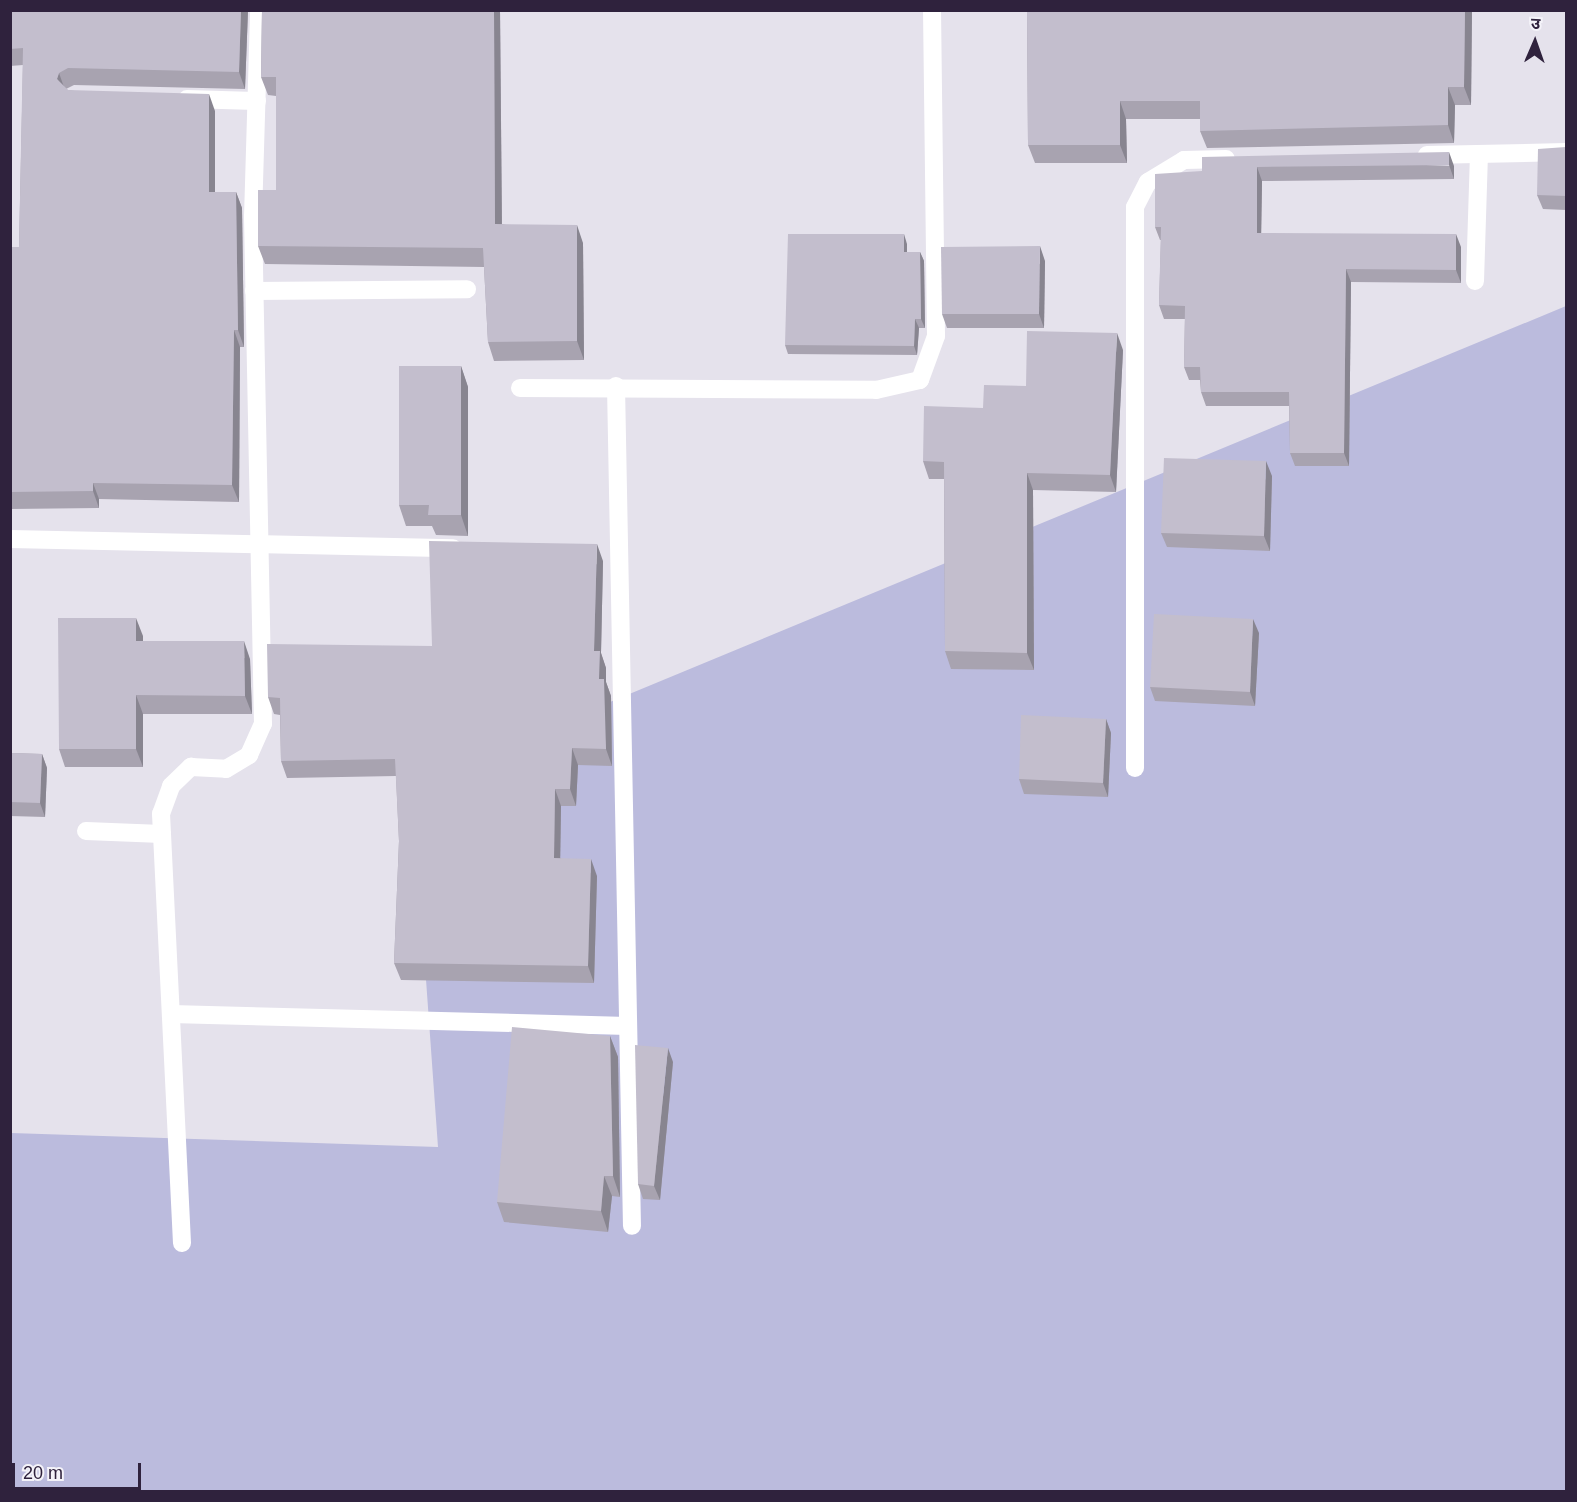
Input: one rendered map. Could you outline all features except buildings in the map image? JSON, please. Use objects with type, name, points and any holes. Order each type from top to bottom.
[{"type":"street","points":[[182,1243],[161,814],[171,786],[191,767],[226,769],[249,755],[263,724],[254,291],[259,10]]},
{"type":"street","points":[[520,388],[616,386],[876,390],[920,380],[936,336],[932,10]]},
{"type":"street","points":[[166,99],[257,101]]},
{"type":"street","points":[[1408,155],[1566,153]]},
{"type":"street","points":[[1475,281],[1479,154]]},
{"type":"street","points":[[1135,768],[1135,207],[1148,182],[1185,160],[1243,159]]},
{"type":"street","points":[[254,291],[466,289]]},
{"type":"street","points":[[616,386],[632,1226]]},
{"type":"street","points":[[10,538],[258,546],[468,549]]},
{"type":"street","points":[[596,550],[620,550]]},
{"type":"street","points":[[86,831],[162,834]]},
{"type":"street","points":[[171,1014],[628,1026]]},
{"type":"shaded area","points":[[1566,306],[1566,1491],[11,1492],[11,1133],[438,1147],[412,784]]}]
